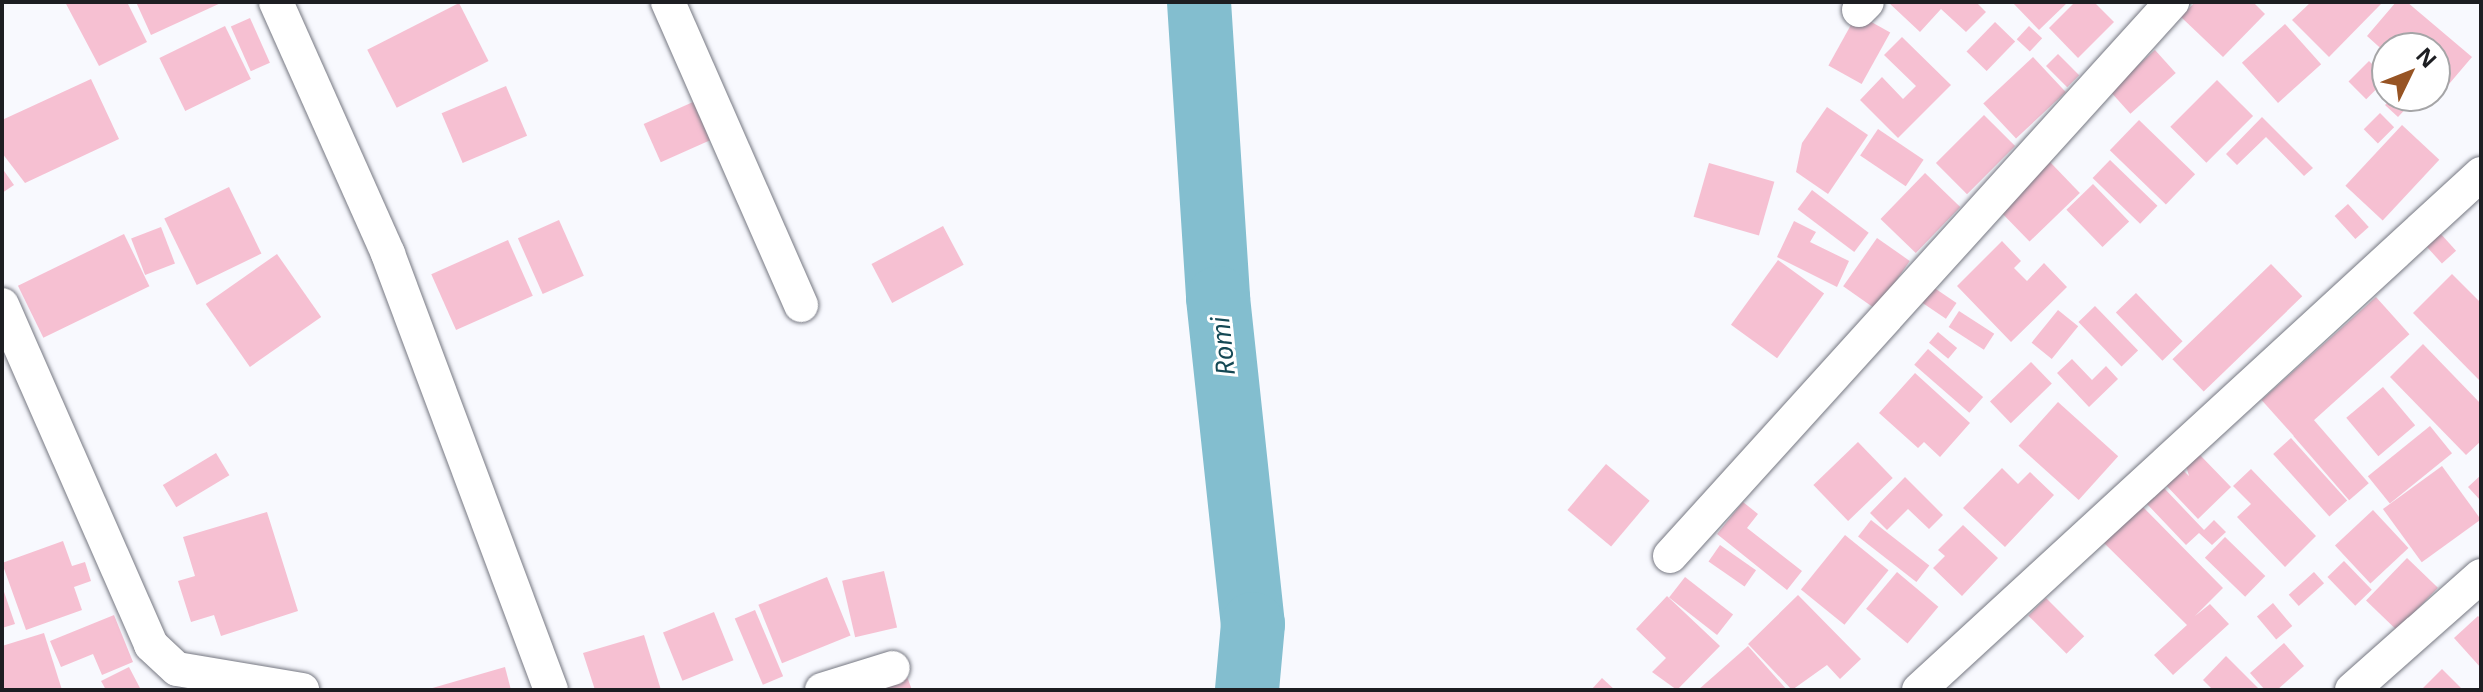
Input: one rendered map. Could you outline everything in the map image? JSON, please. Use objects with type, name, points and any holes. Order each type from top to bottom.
[{"type":"street","points":[[276,2],[388,254],[551,690]]},
{"type":"street","points":[[668,2],[801,305]]},
{"type":"street","points":[[1670,556],[2172,2]]},
{"type":"street","points":[[1919,690],[2481,174]]},
{"type":"street","points":[[2,305],[151,645],[177,669],[302,690]]},
{"type":"street","points":[[2352,690],[2481,576]]},
{"type":"street","points":[[822,690],[893,668]]},
{"type":"building","points":[[65,2],[127,2],[147,42],[99,66]]},
{"type":"building","points":[[136,2],[223,2],[151,35]]},
{"type":"building","points":[[1888,2],[1976,2],[1986,12],[1966,32],[1941,9],[1920,32]]},
{"type":"building","points":[[2012,2],[2068,2],[2039,30]]},
{"type":"building","points":[[2075,2],[2094,2],[2114,22],[2078,58],[2049,28]]},
{"type":"building","points":[[2195,2],[2253,2],[2265,14],[2223,57],[2181,17]]},
{"type":"building","points":[[2311,2],[2381,4],[2329,57],[2292,20]]},
{"type":"building","points":[[2396,2],[2407,2],[2442,32],[2371,32],[2371,40],[2367,36]]},
{"type":"building","points":[[459,3],[489,61],[397,108],[367,50]]},
{"type":"building","points":[[1857,14],[1890,32],[1862,84],[1828,66]]},
{"type":"building","points":[[250,18],[270,63],[251,71],[231,27]]},
{"type":"building","points":[[1995,22],[2015,41],[1987,71],[1967,51]]},
{"type":"building","points":[[2285,24],[2321,64],[2278,103],[2242,63]]},
{"type":"building","points":[[225,26],[251,79],[185,111],[159,58]]},
{"type":"building","points":[[2029,26],[2042,38],[2030,51],[2017,39]]},
{"type":"building","points":[[1902,37],[1951,85],[1898,138],[1860,100],[1882,77],[1903,99],[1916,86],[1884,55]]},
{"type":"building","points":[[2451,39],[2472,57],[2451,82]]},
{"type":"building","points":[[2155,50],[2176,73],[2130,114],[2110,91]]},
{"type":"building","points":[[2058,54],[2079,75],[2067,87],[2046,66]]},
{"type":"building","points":[[2033,57],[2066,92],[2016,138],[1983,103]]},
{"type":"building","points":[[2369,61],[2371,94],[2366,99],[2348,82]]},
{"type":"building","points":[[91,79],[119,139],[25,183],[2,153],[2,120]]},
{"type":"building","points":[[2217,80],[2253,116],[2206,163],[2170,127]]},
{"type":"building","points":[[506,86],[527,136],[463,163],[442,113]]},
{"type":"building","points":[[693,102],[710,140],[661,162],[644,124]]},
{"type":"building","points":[[1827,107],[1868,135],[1828,194],[1796,172],[1802,143]]},
{"type":"building","points":[[2380,113],[2394,127],[2378,143],[2364,129]]},
{"type":"building","points":[[1984,115],[2015,146],[1967,194],[1936,163]]},
{"type":"building","points":[[2262,117],[2313,168],[2304,176],[2266,137],[2237,165],[2226,154]]},
{"type":"building","points":[[2139,120],[2195,174],[2166,204],[2110,150]]},
{"type":"building","points":[[2402,125],[2439,160],[2383,220],[2345,186]]},
{"type":"building","points":[[1878,129],[1924,160],[1906,186],[1860,156]]},
{"type":"building","points":[[2110,160],[2157,206],[2140,224],[2093,178]]},
{"type":"building","points":[[2050,162],[2080,193],[2030,242],[2000,211]]},
{"type":"building","points":[[1709,163],[1774,182],[1759,236],[1694,217]]},
{"type":"building","points":[[2,168],[14,185],[2,193]]},
{"type":"building","points":[[1925,173],[1960,207],[1916,253],[1881,219]]},
{"type":"building","points":[[2093,184],[2129,221],[2103,247],[2066,210]]},
{"type":"building","points":[[229,187],[261,254],[197,285],[164,219]]},
{"type":"building","points":[[1812,190],[1869,233],[1854,252],[1798,209]]},
{"type":"building","points":[[2348,204],[2369,227],[2355,239],[2335,216]]},
{"type":"building","points":[[559,220],[584,276],[543,294],[518,238]]},
{"type":"building","points":[[1794,221],[1816,232],[1810,242],[1849,261],[1837,287],[1777,257]]},
{"type":"building","points":[[943,226],[964,265],[892,303],[871,264]]},
{"type":"building","points":[[161,227],[175,263],[145,275],[131,238]]},
{"type":"building","points":[[2440,233],[2456,251],[2442,264],[2426,246]]},
{"type":"building","points":[[124,234],[149,286],[43,338],[18,286]]},
{"type":"building","points":[[1877,238],[1910,261],[1876,309],[1843,286]]},
{"type":"building","points":[[508,240],[533,296],[456,330],[431,274]]},
{"type":"building","points":[[2002,241],[2021,261],[2014,268],[2027,281],[2044,263],[2067,287],[2011,342],[1957,286]]},
{"type":"building","points":[[277,254],[321,317],[250,367],[206,304]]},
{"type":"building","points":[[1778,260],[1824,294],[1777,358],[1731,325]]},
{"type":"building","points":[[2271,264],[2302,296],[2204,392],[2172,359]]},
{"type":"building","points":[[2452,274],[2481,303],[2481,382],[2413,313]]},
{"type":"building","points":[[1930,285],[1957,303],[1946,319],[1919,301]]},
{"type":"building","points":[[2136,293],[2183,341],[2162,361],[2116,312]]},
{"type":"building","points":[[2376,297],[2409,334],[2295,437],[2262,400]]},
{"type":"building","points":[[2095,306],[2138,351],[2122,367],[2078,322]]},
{"type":"building","points":[[2058,310],[2078,326],[2052,359],[2032,343]]},
{"type":"building","points":[[1959,311],[1994,334],[1984,350],[1949,327]]},
{"type":"building","points":[[1938,332],[1957,348],[1948,359],[1929,343]]},
{"type":"building","points":[[2423,344],[2481,404],[2481,441],[2466,455],[2390,377]]},
{"type":"building","points":[[1928,349],[1983,397],[1969,413],[1914,365]]},
{"type":"building","points":[[2072,359],[2092,380],[2106,366],[2118,379],[2089,407],[2057,373]]},
{"type":"building","points":[[2031,362],[2052,384],[2011,423],[1990,402]]},
{"type":"building","points":[[1915,373],[1970,423],[1940,457],[1924,442],[1918,448],[1879,413]]},
{"type":"building","points":[[2383,387],[2415,425],[2378,456],[2346,418]]},
{"type":"building","points":[[2058,402],[2118,456],[2079,500],[2019,446]]},
{"type":"building","points":[[2313,419],[2369,483],[2349,500],[2293,436]]},
{"type":"building","points":[[2430,426],[2452,453],[2390,504],[2368,476]]},
{"type":"building","points":[[2291,438],[2347,500],[2329,516],[2273,454]]},
{"type":"building","points":[[1858,442],[1893,478],[1848,521],[1813,485]]},
{"type":"building","points":[[216,453],[229,475],[176,507],[163,485]]},
{"type":"building","points":[[2199,454],[2231,487],[2198,519],[2162,481],[2179,466],[2189,476],[2186,466]]},
{"type":"building","points":[[1606,464],[1650,501],[1611,547],[1567,510]]},
{"type":"building","points":[[2442,466],[2481,519],[2422,562],[2383,509]]},
{"type":"building","points":[[2002,468],[2018,484],[2030,472],[2054,495],[2005,547],[1963,508]]},
{"type":"building","points":[[2251,469],[2316,536],[2285,567],[2237,517],[2251,504],[2233,486]]},
{"type":"building","points":[[2481,475],[2481,501],[2468,487]]},
{"type":"building","points":[[1905,477],[1943,515],[1929,529],[1908,509],[1887,530],[1870,513]]},
{"type":"building","points":[[2164,488],[2204,530],[2214,520],[2226,532],[2212,545],[2199,533],[2186,545],[2147,504]]},
{"type":"building","points":[[1743,502],[1758,514],[1747,528],[1802,571],[1787,590],[1717,534]]},
{"type":"building","points":[[2140,504],[2223,588],[2195,616],[2210,604],[2229,624],[2173,675],[2154,655],[2187,625],[2102,541]]},
{"type":"building","points":[[2373,510],[2408,548],[2370,583],[2335,545]]},
{"type":"building","points":[[267,512],[298,611],[221,636],[214,615],[191,622],[178,581],[195,576],[183,537]]},
{"type":"building","points":[[1871,520],[1929,566],[1916,582],[1858,537]]},
{"type":"building","points":[[1963,525],[1998,558],[1962,596],[1933,568],[1945,556],[1938,550]]},
{"type":"building","points":[[1845,535],[1889,570],[1844,625],[1801,589]]},
{"type":"building","points":[[2225,537],[2265,576],[2245,597],[2205,558]]},
{"type":"building","points":[[63,541],[72,566],[85,562],[91,581],[74,587],[82,610],[26,630],[2,563]]},
{"type":"building","points":[[1720,545],[1756,570],[1745,587],[1709,561]]},
{"type":"building","points":[[2407,558],[2438,588],[2397,630],[2366,600]]},
{"type":"building","points":[[2344,561],[2372,590],[2355,606],[2327,577]]},
{"type":"building","points":[[884,571],[897,628],[855,637],[842,581]]},
{"type":"building","points":[[1897,572],[1938,607],[1908,643],[1866,609]]},
{"type":"building","points":[[2314,572],[2324,583],[2299,606],[2289,595]]},
{"type":"building","points":[[827,577],[851,635],[782,663],[758,605]]},
{"type":"building","points":[[1685,577],[1733,615],[1717,635],[1669,597]]},
{"type":"building","points":[[2,586],[15,624],[2,628]]},
{"type":"building","points":[[1798,595],[1861,659],[1840,679],[1827,665],[1792,690],[1748,644]]},
{"type":"building","points":[[1667,596],[1720,646],[1677,690],[1652,672],[1666,658],[1636,629]]},
{"type":"building","points":[[2046,598],[2084,636],[2067,654],[2028,616]]},
{"type":"building","points":[[2273,603],[2292,626],[2276,639],[2257,616]]},
{"type":"building","points":[[755,610],[783,676],[763,685],[735,619]]},
{"type":"building","points":[[714,612],[733,660],[682,681],[663,633]]},
{"type":"building","points":[[114,615],[133,662],[102,675],[93,654],[61,667],[50,641]]},
{"type":"building","points":[[2478,616],[2481,619],[2481,668],[2454,638]]},
{"type":"building","points":[[44,633],[62,690],[2,690],[2,646]]},
{"type":"building","points":[[644,635],[661,690],[595,690],[583,653]]},
{"type":"building","points":[[2284,643],[2304,666],[2277,690],[2265,690],[2250,673]]},
{"type":"building","points":[[1748,646],[1787,690],[1698,690]]},
{"type":"building","points":[[2226,656],[2260,690],[2213,690],[2203,680]]},
{"type":"building","points":[[129,667],[141,690],[106,690],[101,681]]},
{"type":"building","points":[[505,667],[511,690],[429,690],[429,689]]},
{"type":"building","points":[[2442,669],[2463,690],[2421,690]]},
{"type":"building","points":[[906,674],[912,690],[868,690]]},
{"type":"building","points":[[1602,678],[1615,690],[1591,690]]},
{"type":"waterway","name":"Romi","points":[[1199,2],[1218,298],[1253,624],[1247,690]]}]
